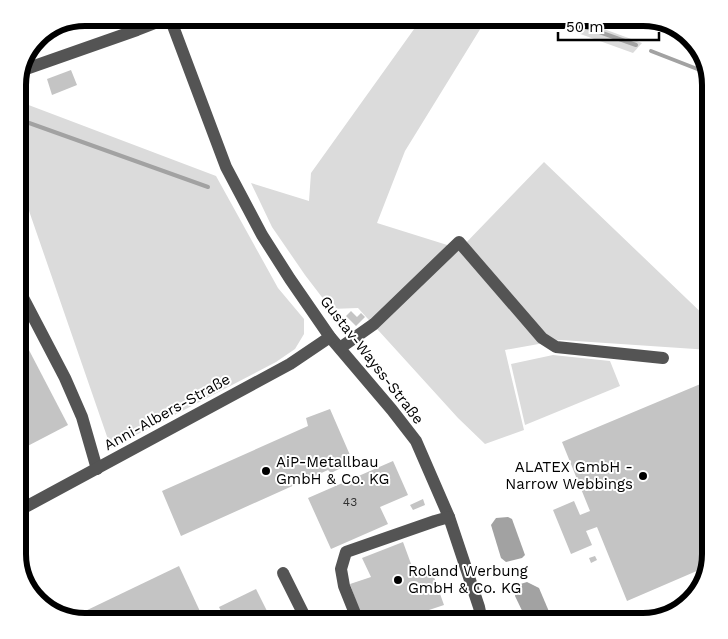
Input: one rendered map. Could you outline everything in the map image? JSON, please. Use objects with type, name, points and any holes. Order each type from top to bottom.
[{"type":"street","name":"Gustav-Wayss-Straße","points":[[29,68],[148,26]]},
{"type":"street","name":"Gustav-Wayss-Straße","points":[[172,26],[226,167],[262,235],[330,338],[416,440],[449,517],[480,613]]},
{"type":"street","points":[[340,348],[374,324],[459,242],[542,338],[556,347],[663,358]]},
{"type":"street","points":[[26,303],[65,378],[82,417],[97,469]]},
{"type":"street","name":"Anni-Albers-Straße","points":[[26,507],[290,364],[330,338]]},
{"type":"street","points":[[354,613],[344,586],[340,569],[346,552],[449,517]]},
{"type":"street","points":[[283,573],[303,613]]},
{"type":"shaded area","points":[[416,26],[482,26],[405,151],[377,223],[460,249],[544,162],[702,313],[702,349],[561,340],[505,350],[524,430],[485,444],[458,418],[358,308],[331,309],[272,227],[251,183],[309,201],[311,173]]},
{"type":"shaded area","points":[[558,26],[596,26],[642,43],[633,53]]},
{"type":"shaded area","points":[[26,104],[216,176],[278,288],[304,319],[304,334],[295,349],[276,362],[111,448],[26,202]]},
{"type":"shaded area","points":[[553,355],[610,361],[620,386],[525,425],[511,364]]},
{"type":"shaded area","points":[[508,517],[512,519],[525,555],[522,558],[506,562],[501,558],[491,525],[496,518]]},
{"type":"shaded area","points":[[527,582],[539,588],[550,613],[523,613],[515,596],[517,585]]},
{"type":"building","points":[[71,70],[77,85],[52,95],[47,79]]},
{"type":"building","points":[[351,311],[357,317],[361,313],[365,317],[356,326],[346,316]]},
{"type":"building","points":[[26,344],[68,425],[26,447]]},
{"type":"building","name":"ALATEX GmbH - Narrow Webbings","points":[[702,383],[702,554],[700,570],[627,601],[597,527],[586,531],[592,545],[571,554],[553,510],[574,501],[580,515],[590,511],[562,442]]},
{"type":"building","name":"AiP-Metallbau GmbH & Co. KG","points":[[330,409],[353,462],[331,473],[328,470],[181,536],[162,491],[308,426],[306,418]]},
{"type":"building","points":[[393,461],[408,495],[380,507],[388,524],[331,549],[308,498]]},
{"type":"building","points":[[423,499],[425,505],[413,510],[410,505]]},
{"type":"building","name":"Roland Werbung GmbH & Co. KG","points":[[403,542],[414,572],[430,566],[444,605],[429,610],[430,613],[360,613],[350,584],[371,577],[362,558]]},
{"type":"building","points":[[595,556],[597,560],[591,563],[589,558]]},
{"type":"building","points":[[179,566],[201,613],[85,613],[82,613]]},
{"type":"building","points":[[256,589],[268,613],[222,613],[219,607]]},
{"type":"waterway","points":[[583,26],[636,45]]},
{"type":"waterway","points":[[651,51],[700,70]]},
{"type":"waterway","points":[[26,122],[208,187]]},
{"type":"place","name":"AiP-Metallbau GmbH & Co. KG","points":[[266,471]]},
{"type":"place","name":"ALATEX GmbH - Narrow Webbings","points":[[643,476]]},
{"type":"place","name":"Roland Werbung GmbH & Co. KG","points":[[398,580]]}]
